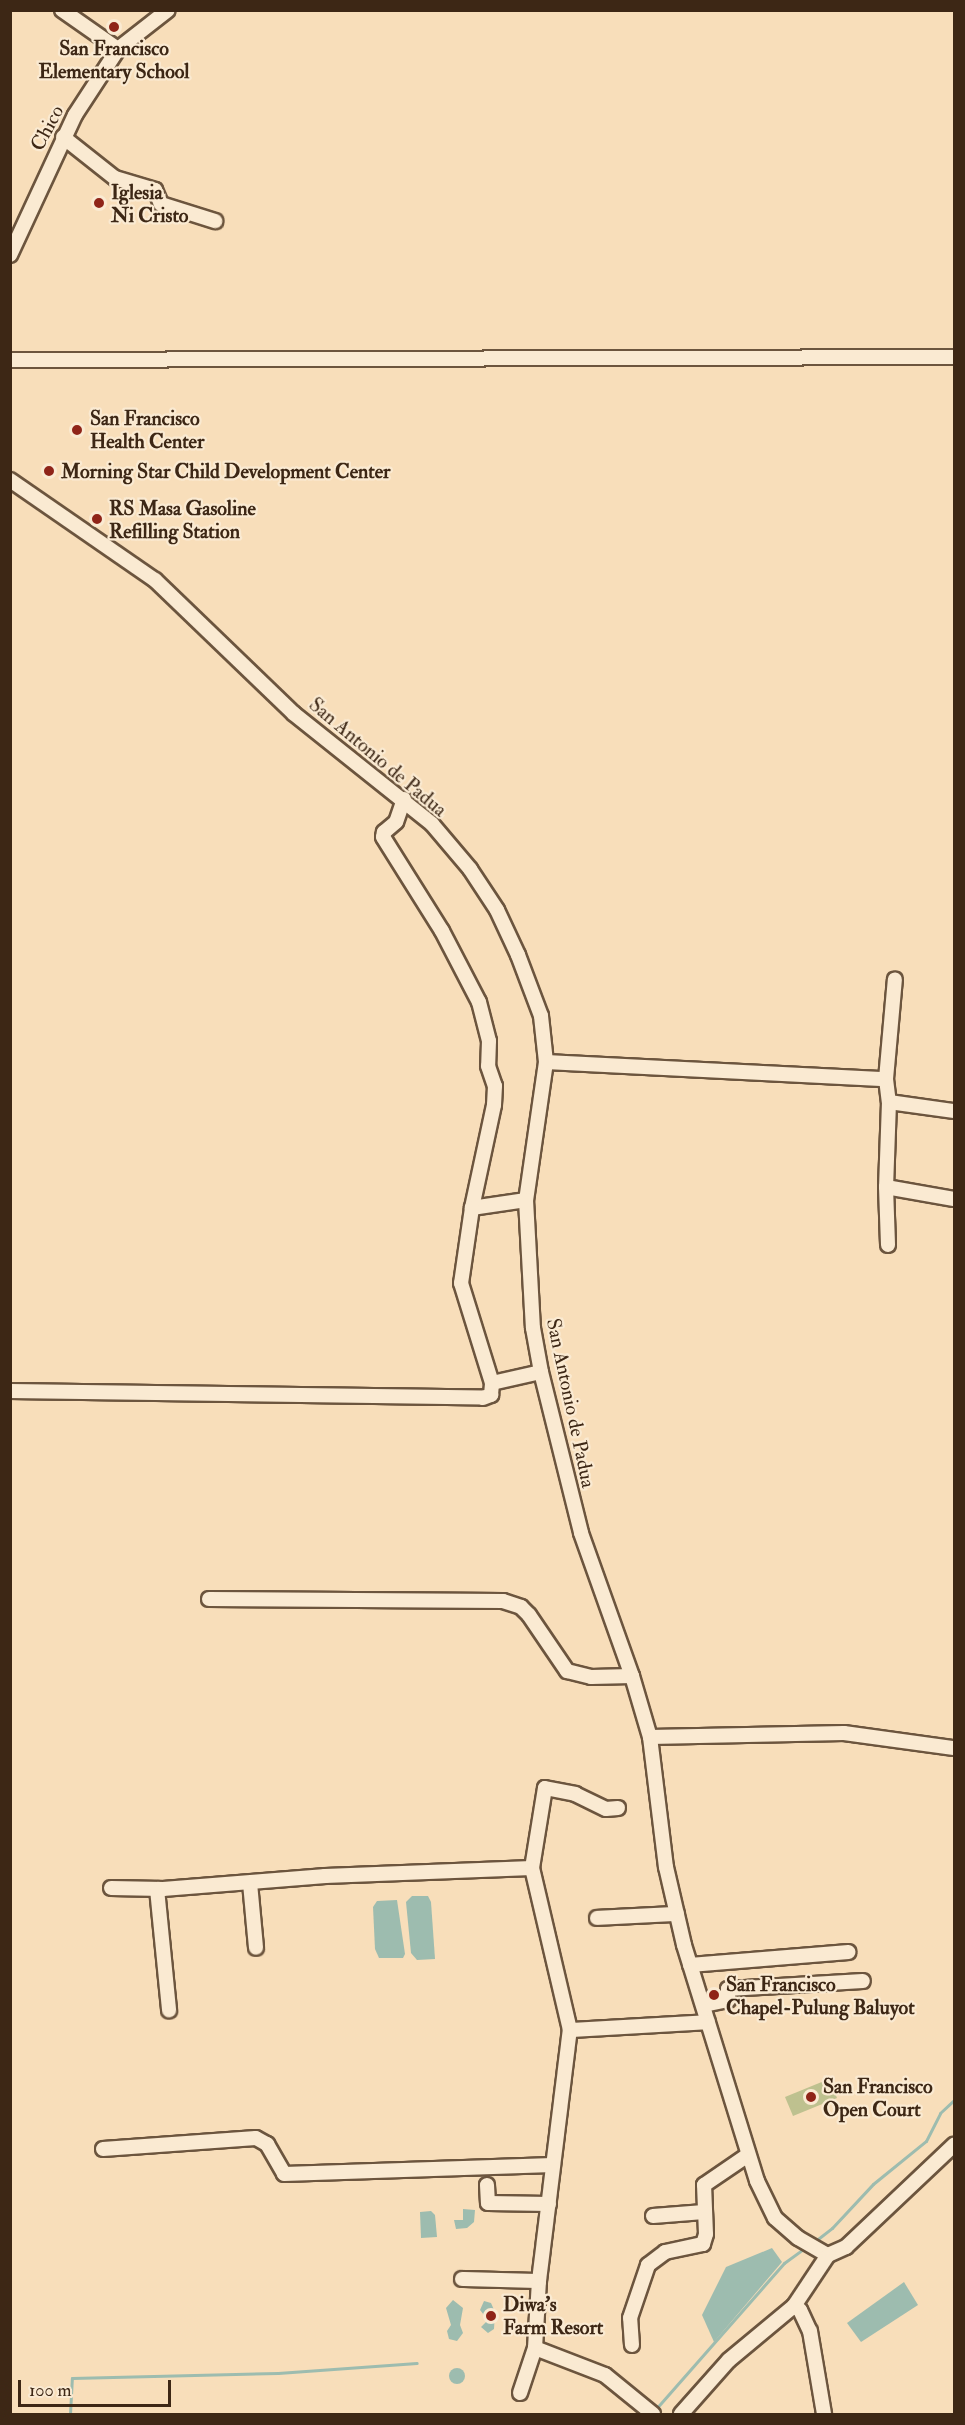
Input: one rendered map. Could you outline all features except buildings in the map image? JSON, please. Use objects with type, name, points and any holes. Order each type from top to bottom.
[{"type":"street","points":[[62,10],[118,49]]},
{"type":"street","name":"Chico","points":[[10,255],[15,233],[63,137],[118,49],[168,10]]},
{"type":"street","points":[[63,137],[115,178],[155,190],[161,204],[215,221]]},
{"type":"street","points":[[10,360],[954,357]]},
{"type":"street","name":"San Antonio de Padua","points":[[10,480],[154,580],[316,733],[404,799],[432,824],[470,869],[497,910],[532,986],[546,1062],[526,1200],[533,1328],[541,1372],[580,1533],[632,1676],[650,1737],[666,1867],[677,1914],[690,1965],[748,2155],[775,2218],[798,2238],[823,2252]]},
{"type":"street","points":[[10,1391],[483,1398],[490,1395],[492,1383],[461,1283],[472,1208],[494,1105],[495,1086],[488,1066],[489,1041],[479,1002],[442,931],[383,837],[396,822],[404,799]]},
{"type":"street","points":[[888,1245],[886,1187],[889,1102],[886,1079],[888,1022],[895,979]]},
{"type":"street","points":[[546,1062],[886,1079]]},
{"type":"street","points":[[889,1102],[954,1111]]},
{"type":"street","points":[[886,1187],[954,1199]]},
{"type":"street","points":[[472,1208],[526,1200]]},
{"type":"street","points":[[492,1383],[541,1372]]},
{"type":"street","points":[[209,1599],[503,1601],[521,1606],[567,1671],[591,1677],[632,1676]]},
{"type":"street","points":[[650,1737],[844,1733],[954,1748]]},
{"type":"street","points":[[520,2393],[535,2348],[539,2281],[570,2030],[532,1868],[545,1788],[575,1794],[606,1809],[618,1808]]},
{"type":"street","points":[[111,1888],[157,1889],[532,1868]]},
{"type":"street","points":[[250,1882],[256,1948]]},
{"type":"street","points":[[157,1889],[169,2010]]},
{"type":"street","points":[[597,1918],[677,1914]]},
{"type":"street","points":[[690,1965],[848,1952]]},
{"type":"street","points":[[704,2005],[728,2000],[728,1989],[863,1981]]},
{"type":"street","points":[[570,2030],[708,2022]]},
{"type":"street","points":[[103,2150],[256,2138],[267,2144],[284,2174],[553,2165]]},
{"type":"street","points":[[681,2415],[729,2360],[794,2307],[823,2252],[846,2247],[954,2145]]},
{"type":"street","points":[[632,2345],[630,2318],[648,2265],[665,2252],[703,2244],[704,2185],[748,2155]]},
{"type":"street","points":[[487,2185],[488,2203],[549,2204]]},
{"type":"street","points":[[653,2216],[704,2212]]},
{"type":"street","points":[[462,2279],[539,2281]]},
{"type":"street","points":[[794,2307],[800,2310],[810,2331],[824,2415]]},
{"type":"street","points":[[535,2348],[605,2375],[651,2413]]},
{"type":"green space","name":"San Francisco Open Court","points":[[829,2079],[837,2098],[793,2116],[785,2097]]},
{"type":"shaded area","points":[[412,1896],[428,1896],[431,1902],[435,1959],[417,1960],[411,1953],[406,1902]]},
{"type":"shaded area","points":[[397,1900],[405,1954],[403,1958],[379,1958],[375,1949],[373,1907],[377,1901]]},
{"type":"shaded area","points":[[463,2209],[475,2210],[474,2222],[467,2228],[456,2229],[454,2220],[463,2220]]},
{"type":"shaded area","points":[[431,2211],[435,2215],[437,2237],[421,2238],[420,2212]]},
{"type":"shaded area","points":[[772,2248],[782,2262],[714,2342],[702,2315],[726,2267]]},
{"type":"shaded area","points":[[904,2282],[918,2305],[861,2342],[847,2323]]},
{"type":"shaded area","points":[[453,2300],[463,2308],[460,2325],[463,2333],[457,2341],[449,2339],[447,2331],[451,2325],[446,2308]]},
{"type":"shaded area","name":"Diwa's Farm Resort","points":[[484,2301],[491,2303],[495,2312],[494,2329],[488,2333],[481,2327],[488,2320],[480,2310]]},
{"type":"shaded area","points":[[457,2368],[465,2376],[457,2384],[449,2376]]},
{"type":"waterway","points":[[814,2242],[832,2228],[873,2184],[926,2141],[940,2113],[954,2100]]},
{"type":"waterway","points":[[654,2411],[784,2263],[806,2247]]},
{"type":"waterway","points":[[70,2414],[72,2378],[278,2373],[417,2363]]},
{"type":"place","name":"San Francisco Elementary School","points":[[114,27]]},
{"type":"place","name":"Iglesia Ni Cristo","points":[[99,203]]},
{"type":"place","name":"San Francisco Health Center","points":[[77,430]]},
{"type":"place","name":"Morning Star Child Development Center","points":[[49,471]]},
{"type":"place","name":"RS Masa Gasoline Refilling Station","points":[[97,519]]},
{"type":"place","name":"San Francisco Chapel-Pulung Baluyot","points":[[714,1995]]},
{"type":"place","name":"San Francisco Open Court","points":[[811,2097]]},
{"type":"place","name":"Diwa's Farm Resort","points":[[491,2316]]}]
